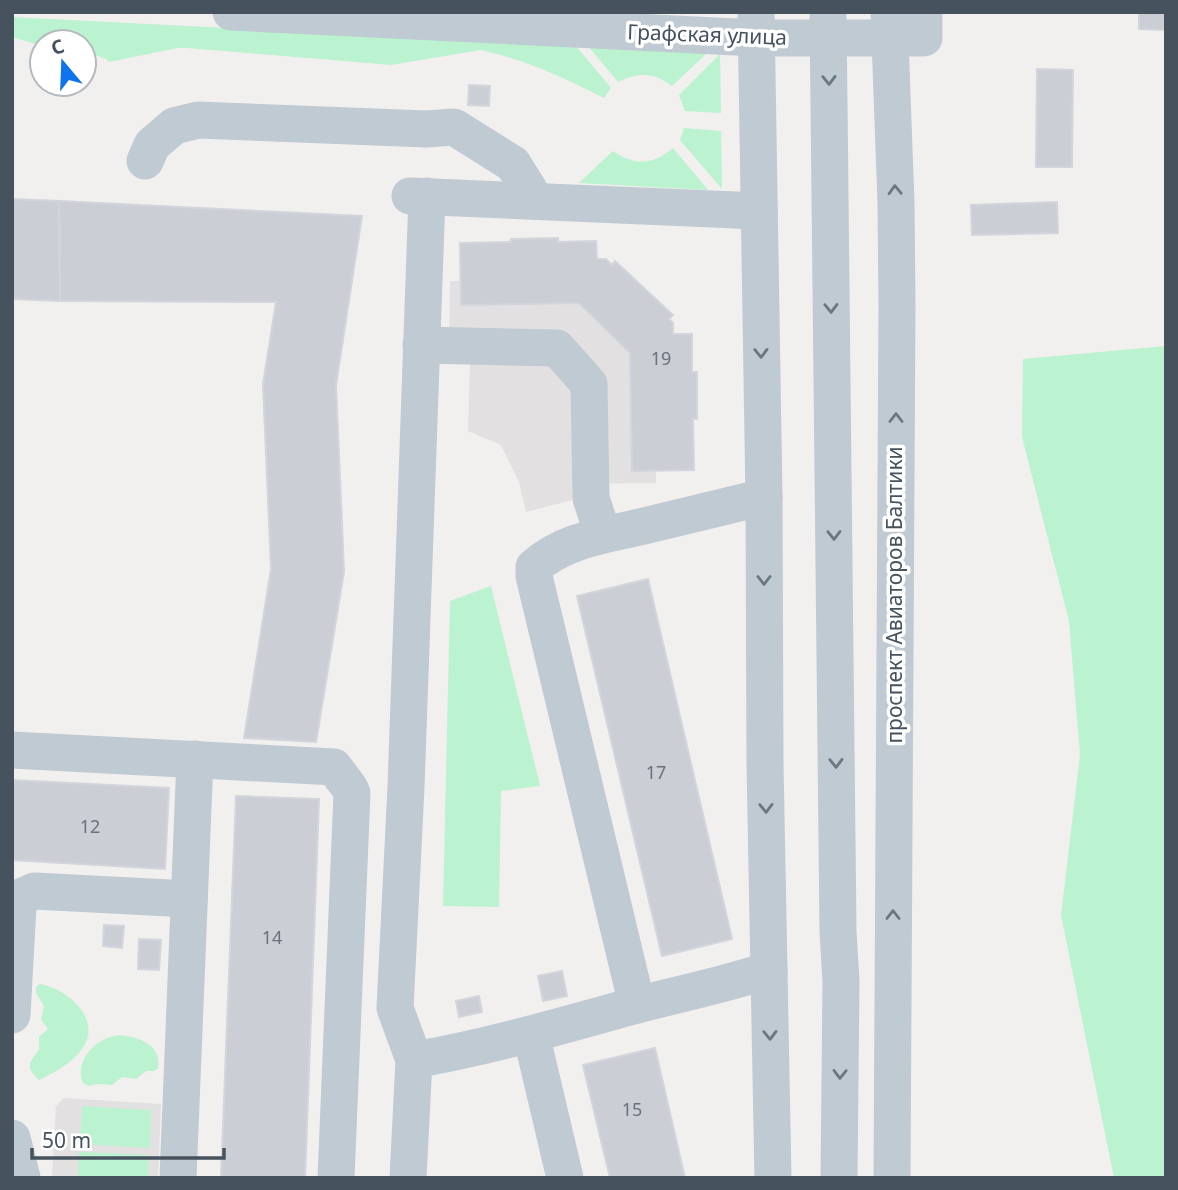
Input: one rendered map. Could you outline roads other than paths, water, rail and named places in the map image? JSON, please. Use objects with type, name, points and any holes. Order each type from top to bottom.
[{"type":"street","name":"Графская улица","points":[[231,12],[756,25],[889,25],[925,38],[924,12]]},
{"type":"street","points":[[756,25],[773,1178]]},
{"type":"street","points":[[828,25],[838,932],[841,982],[839,1178]]},
{"type":"street","name":"проспект Авиаторов Балтики","points":[[889,25],[897,292],[892,1178]]},
{"type":"street","points":[[145,161],[152,145],[174,126],[198,120],[426,129],[454,127],[513,164],[536,201]]},
{"type":"street","points":[[408,1178],[414,1060],[395,1008],[406,788],[421,345],[419,196],[759,211]]},
{"type":"street","points":[[421,345],[557,348],[589,384],[591,498],[603,535]]},
{"type":"street","points":[[637,1005],[534,567],[562,548],[603,535],[764,497]]},
{"type":"street","points":[[12,750],[334,767],[352,793],[336,1178]]},
{"type":"street","points":[[178,1178],[195,760]]},
{"type":"street","points":[[12,1016],[19,906],[23,896],[34,891],[189,899]]},
{"type":"street","points":[[414,1060],[531,1034],[769,970]]},
{"type":"street","points":[[531,1034],[565,1178]]},
{"type":"street","points":[[12,1138],[22,1178]]}]
